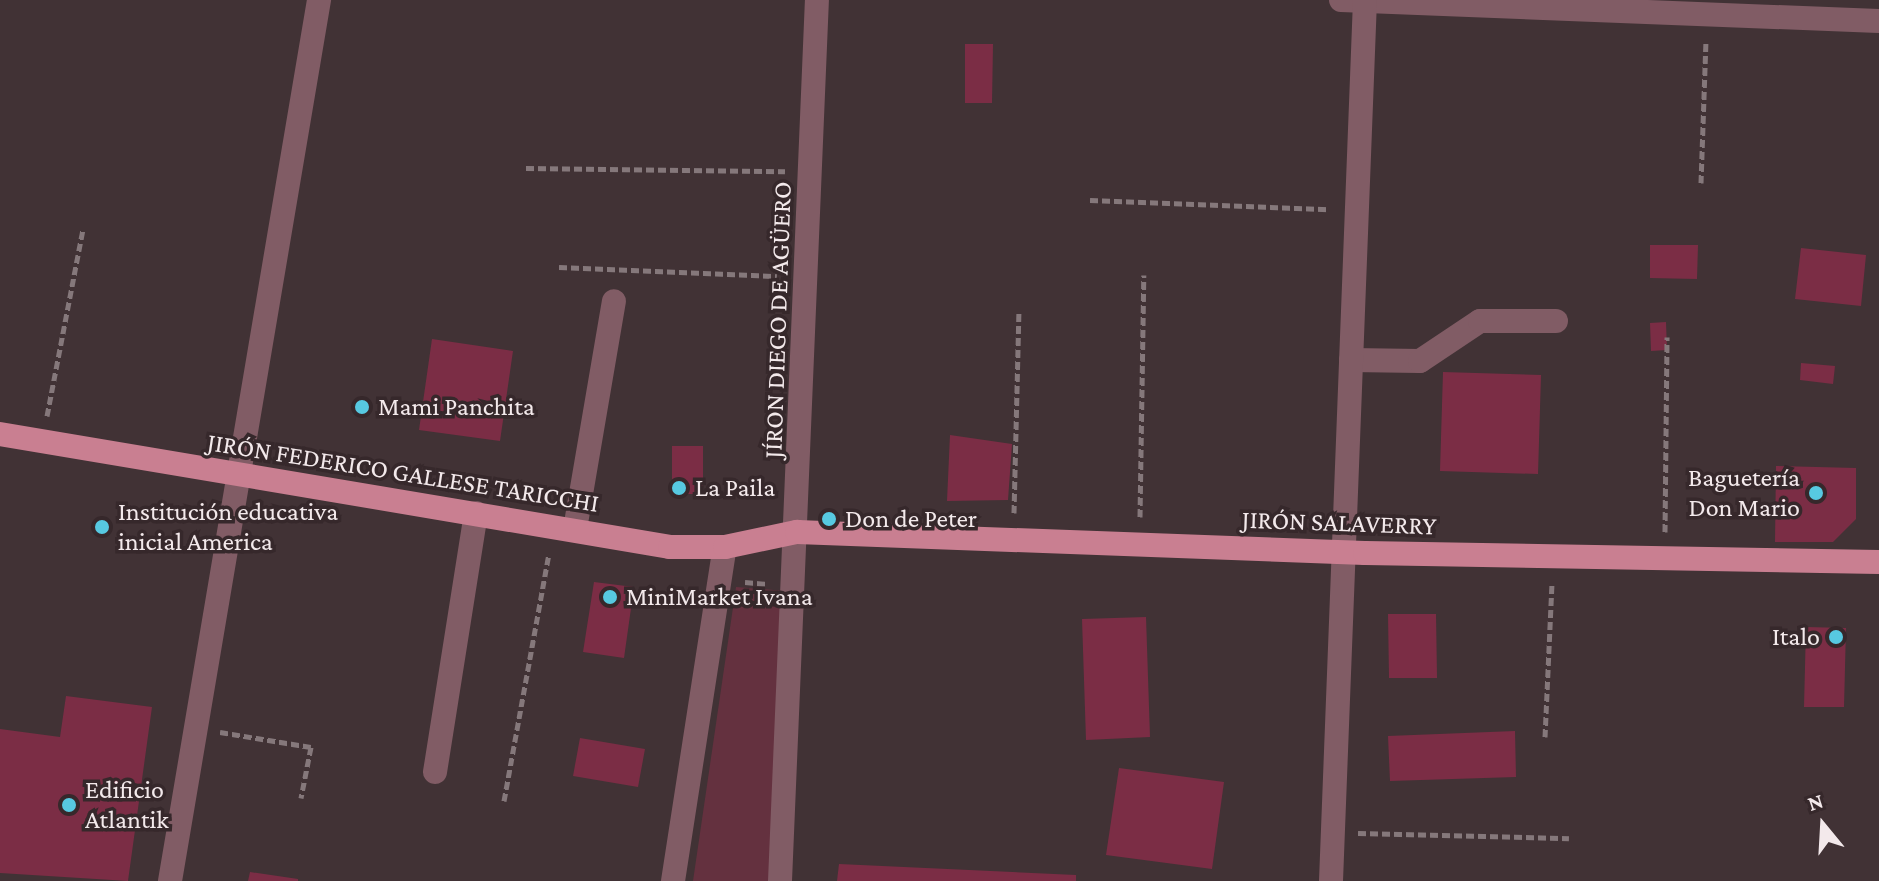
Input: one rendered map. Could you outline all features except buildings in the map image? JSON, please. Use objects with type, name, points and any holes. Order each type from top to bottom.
[{"type":"main road","name":"JIRÓN FEDERICO GALLESE TARICCHI","points":[[0,434],[670,547],[725,547],[797,532]]},
{"type":"main road","name":"JIRÓN SALAVERRY","points":[[797,532],[1343,552],[1879,562]]},
{"type":"street","points":[[170,881],[319,0]]},
{"type":"street","name":"JÍRON DIEGO DE AGÜERO","points":[[780,881],[808,278],[817,0]]},
{"type":"street","points":[[1341,0],[1879,21]]},
{"type":"street","points":[[1331,881],[1365,0]]},
{"type":"street","points":[[565,527],[614,301]]},
{"type":"street","points":[[1351,360],[1420,361],[1480,321],[1556,321]]},
{"type":"street","points":[[435,772],[476,513]]},
{"type":"street","points":[[673,881],[725,547]]},
{"type":"path","points":[[1701,183],[1706,15]]},
{"type":"path","points":[[526,168],[811,171]]},
{"type":"path","points":[[1090,200],[1357,210]]},
{"type":"path","points":[[43,442],[83,229]]},
{"type":"path","points":[[559,267],[808,278]]},
{"type":"path","points":[[1139,544],[1144,275]]},
{"type":"path","points":[[1013,540],[1019,310]]},
{"type":"path","points":[[1665,558],[1667,337]]},
{"type":"path","points":[[504,801],[565,527]]},
{"type":"path","points":[[1545,737],[1555,556]]},
{"type":"path","points":[[720,580],[793,586]]},
{"type":"path","points":[[197,729],[311,747],[301,798]]},
{"type":"path","points":[[1333,832],[1569,838]]},
{"type":"shaded area","points":[[736,587],[786,591],[769,881],[693,881]]},
{"type":"place","name":"Mami Panchita","points":[[362,407]]},
{"type":"place","name":"La Paila","points":[[679,488]]},
{"type":"place","name":"Baguetería Don Mario","points":[[1816,493]]},
{"type":"place","name":"Don de Peter","points":[[829,519]]},
{"type":"place","name":"Institución educativa inicial America","points":[[102,527]]},
{"type":"place","name":"MiniMarket Ivana","points":[[610,597]]},
{"type":"place","name":"Italo","points":[[1836,637]]},
{"type":"place","name":"Edificio Atlantik","points":[[69,805]]}]
